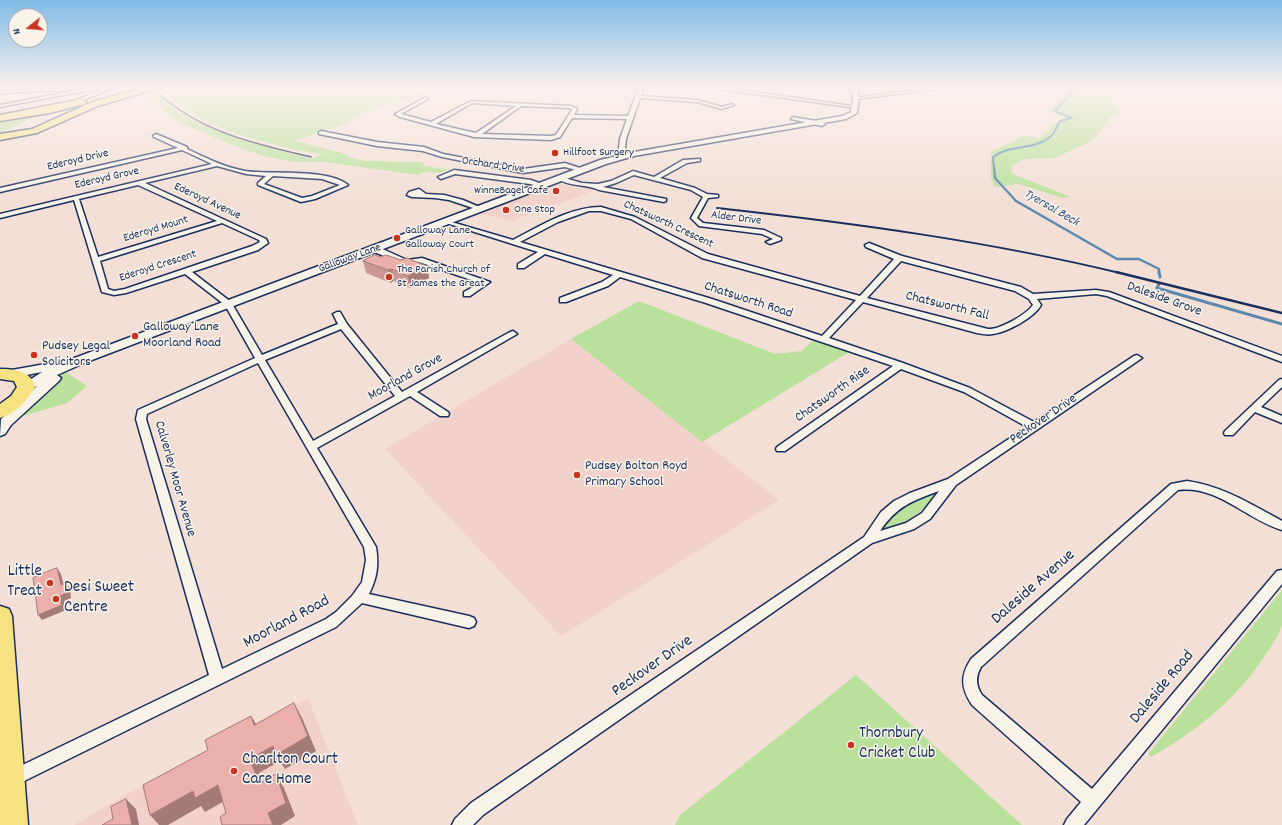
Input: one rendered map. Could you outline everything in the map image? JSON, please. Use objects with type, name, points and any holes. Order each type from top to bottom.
[{"type":"highway","points":[[2,138],[28,126]]},
{"type":"highway","points":[[2,138],[34,131],[48,126]]},
{"type":"highway","points":[[0,148],[57,126]]},
{"type":"highway","points":[[0,412],[18,400],[26,387],[24,380],[6,374]]},
{"type":"highway","points":[[0,616],[13,825]]},
{"type":"main road","name":"Galloway Lane","points":[[26,387],[54,371],[79,360],[621,157],[813,126]]},
{"type":"main road","name":"Galloway Lane","points":[[6,374],[79,360]]},
{"type":"main road","points":[[0,431],[6,422],[47,383],[79,360]]},
{"type":"street","points":[[438,126],[477,135],[554,138],[558,136],[565,126]]},
{"type":"street","points":[[477,135],[490,126]]},
{"type":"street","points":[[621,157],[620,147],[627,126]]},
{"type":"street","points":[[321,133],[377,144],[424,149],[442,155],[524,171],[565,165],[583,170]]},
{"type":"street","points":[[340,137],[350,133]]},
{"type":"street","points":[[156,136],[234,170],[324,178],[345,185],[313,198],[301,200],[260,184],[272,174]]},
{"type":"street","name":"Ederoyd Drive","points":[[0,190],[185,148]]},
{"type":"street","points":[[655,178],[685,161],[698,160]]},
{"type":"street","name":"Ederoyd Grove","points":[[0,216],[219,164]]},
{"type":"street","points":[[561,179],[575,184],[597,186],[617,181],[633,173],[639,166]]},
{"type":"street","name":"Orchard Drive","points":[[441,177],[454,172],[531,182],[544,186]]},
{"type":"street","name":"Alder Drive","points":[[633,173],[693,189],[706,196],[716,196]]},
{"type":"street","name":"Ederoyd Avenue","points":[[139,183],[262,238],[264,243]]},
{"type":"street","points":[[597,186],[600,190],[664,200]]},
{"type":"street","points":[[423,194],[458,200],[481,209]]},
{"type":"street","name":"Alder Drive","points":[[706,196],[694,218],[701,225],[764,232],[779,239]]},
{"type":"street","name":"Ederoyd Crescent","points":[[76,198],[105,290],[109,292],[126,291],[255,248],[264,243]]},
{"type":"street","name":"Chatsworth Crescent","points":[[515,242],[556,221],[588,209],[601,209],[633,218],[705,256],[863,299]]},
{"type":"street","name":"Ederoyd Mount","points":[[95,260],[223,221]]},
{"type":"street","name":"Chatsworth Road","points":[[446,222],[619,274],[900,365],[967,390],[1034,426]]},
{"type":"street","name":"Alder Drive","points":[[770,242],[787,236]]},
{"type":"street","points":[[869,245],[899,258],[1012,287],[1032,297]]},
{"type":"street","points":[[375,249],[406,262],[419,260],[486,282],[467,294]]},
{"type":"street","points":[[521,266],[545,251]]},
{"type":"street","points":[[823,340],[863,299],[899,258]]},
{"type":"street","points":[[422,268],[430,264]]},
{"type":"street","points":[[186,271],[228,304]]},
{"type":"street","points":[[563,300],[605,284],[619,274]]},
{"type":"street","name":"Daleside Grove","points":[[1032,297],[1102,292],[1282,358]]},
{"type":"street","name":"Chatsworth Fall","points":[[863,299],[987,332],[999,330],[1034,312],[1037,305],[1032,297]]},
{"type":"street","name":"Moorland Road","points":[[11,779],[330,623],[347,610],[367,586],[372,572],[370,547],[228,304]]},
{"type":"street","points":[[337,314],[343,325],[405,394],[444,414]]},
{"type":"street","points":[[260,359],[343,325]]},
{"type":"street","name":"Moorland Grove","points":[[311,447],[513,334]]},
{"type":"street","name":"Peckover Drive","points":[[868,540],[885,515],[898,504],[914,496],[952,482],[1137,358]]},
{"type":"street","name":"Calverley Moor Avenue","points":[[217,678],[141,416],[146,410],[260,359]]},
{"type":"street","name":"Chatsworth Rise","points":[[781,449],[900,365]]},
{"type":"street","points":[[1229,433],[1282,382]]},
{"type":"street","points":[[1254,408],[1282,420]]},
{"type":"street","name":"Peckover Drive","points":[[460,825],[477,809],[868,540],[910,526],[926,516],[952,482]]},
{"type":"street","name":"Daleside Avenue","points":[[1093,801],[977,700],[970,690],[968,680],[971,670],[976,663],[1175,487],[1188,485],[1210,489],[1282,526]]},
{"type":"street","name":"Daleside Road","points":[[1074,825],[1282,575]]},
{"type":"street","points":[[359,597],[469,622]]},
{"type":"shaded area","points":[[552,183],[596,190],[511,221],[474,212]]},
{"type":"shaded area","name":"Pudsey Bolton Royd Primary School","points":[[571,339],[779,500],[561,636],[385,449]]},
{"type":"shaded area","points":[[308,698],[358,825],[74,825],[131,792]]},
{"type":"green space","points":[[0,126],[16,126],[0,133]]},
{"type":"green space","points":[[186,126],[206,126],[221,132],[312,159],[322,154],[256,140],[217,126],[339,126],[295,141],[346,154],[350,158],[365,161],[423,162],[424,166],[544,183],[542,184],[448,170],[439,173],[423,172],[418,175],[325,162],[293,162],[264,156],[237,147]]},
{"type":"green space","points":[[1053,126],[1104,126],[1092,141],[1054,158],[1024,159],[1012,166],[1011,173],[1070,197],[1063,198],[1019,184],[995,187],[991,177],[991,152],[1024,136],[1039,138]]},
{"type":"green space","points":[[639,301],[775,354],[802,351],[816,337],[854,349],[702,442],[571,339]]},
{"type":"green space","points":[[64,371],[87,386],[67,403],[6,421],[47,383]]},
{"type":"green space","points":[[940,491],[927,506],[907,521],[881,532],[893,516],[906,505]]},
{"type":"green space","points":[[1282,590],[1281,628],[1278,636],[1255,670],[1229,700],[1215,713],[1168,747],[1151,757],[1148,754]]},
{"type":"green space","name":"Thornbury Cricket Club","points":[[856,675],[1022,825],[675,825],[680,815]]},
{"type":"building","points":[[375,255],[380,257],[386,255],[401,260],[407,258],[427,266],[408,276],[391,269],[388,270],[363,261]]},
{"type":"building","points":[[57,568],[61,585],[66,583],[67,593],[60,596],[62,605],[38,615],[33,578]]},
{"type":"building","name":"Charlton Court Care Home","points":[[294,703],[308,736],[276,755],[273,746],[250,759],[259,784],[276,774],[286,803],[268,813],[273,825],[222,825],[220,817],[226,813],[218,785],[195,798],[193,791],[150,815],[143,785],[208,750],[205,740],[251,716],[254,725]]},
{"type":"building","points":[[126,799],[132,825],[102,825],[113,819],[111,807]]},
{"type":"waterway","name":"Tyersal Beck","points":[[994,168],[993,157],[1006,150],[1029,146],[1043,141],[1051,136],[1058,126]]},
{"type":"waterway","name":"Tyersal Beck","points":[[994,167],[995,178],[1016,201],[1117,259],[1139,259],[1159,269],[1159,272]]},
{"type":"waterway","name":"Tyersal Beck","points":[[1159,272],[1160,277]]},
{"type":"waterway","name":"Tyersal Beck","points":[[1159,284],[1157,288],[1282,324]]},
{"type":"railway","points":[[207,126],[229,135],[269,147],[311,157]]},
{"type":"railway","points":[[717,208],[819,220],[970,242],[1020,251],[1120,273]]},
{"type":"railway","points":[[1116,272],[1282,313]]},
{"type":"place","name":"Hillfoot Surgery","points":[[555,153]]},
{"type":"place","name":"WinneBagel Cafe","points":[[556,191]]},
{"type":"place","name":"One Stop","points":[[506,210]]},
{"type":"place","name":"Galloway Lane Galloway Court","points":[[397,238]]},
{"type":"place","name":"The Parish Church of St James the Great","points":[[389,277]]},
{"type":"place","name":"Galloway Lane Moorland Road","points":[[135,336]]},
{"type":"place","name":"Pudsey Legal Solicitors","points":[[34,355]]},
{"type":"place","name":"Pudsey Bolton Royd Primary School","points":[[577,475]]},
{"type":"place","name":"Little Treat","points":[[50,583]]},
{"type":"place","name":"Desi Sweet Centre","points":[[56,599]]},
{"type":"place","name":"Thornbury Cricket Club","points":[[851,745]]},
{"type":"place","name":"Charlton Court Care Home","points":[[234,771]]}]
